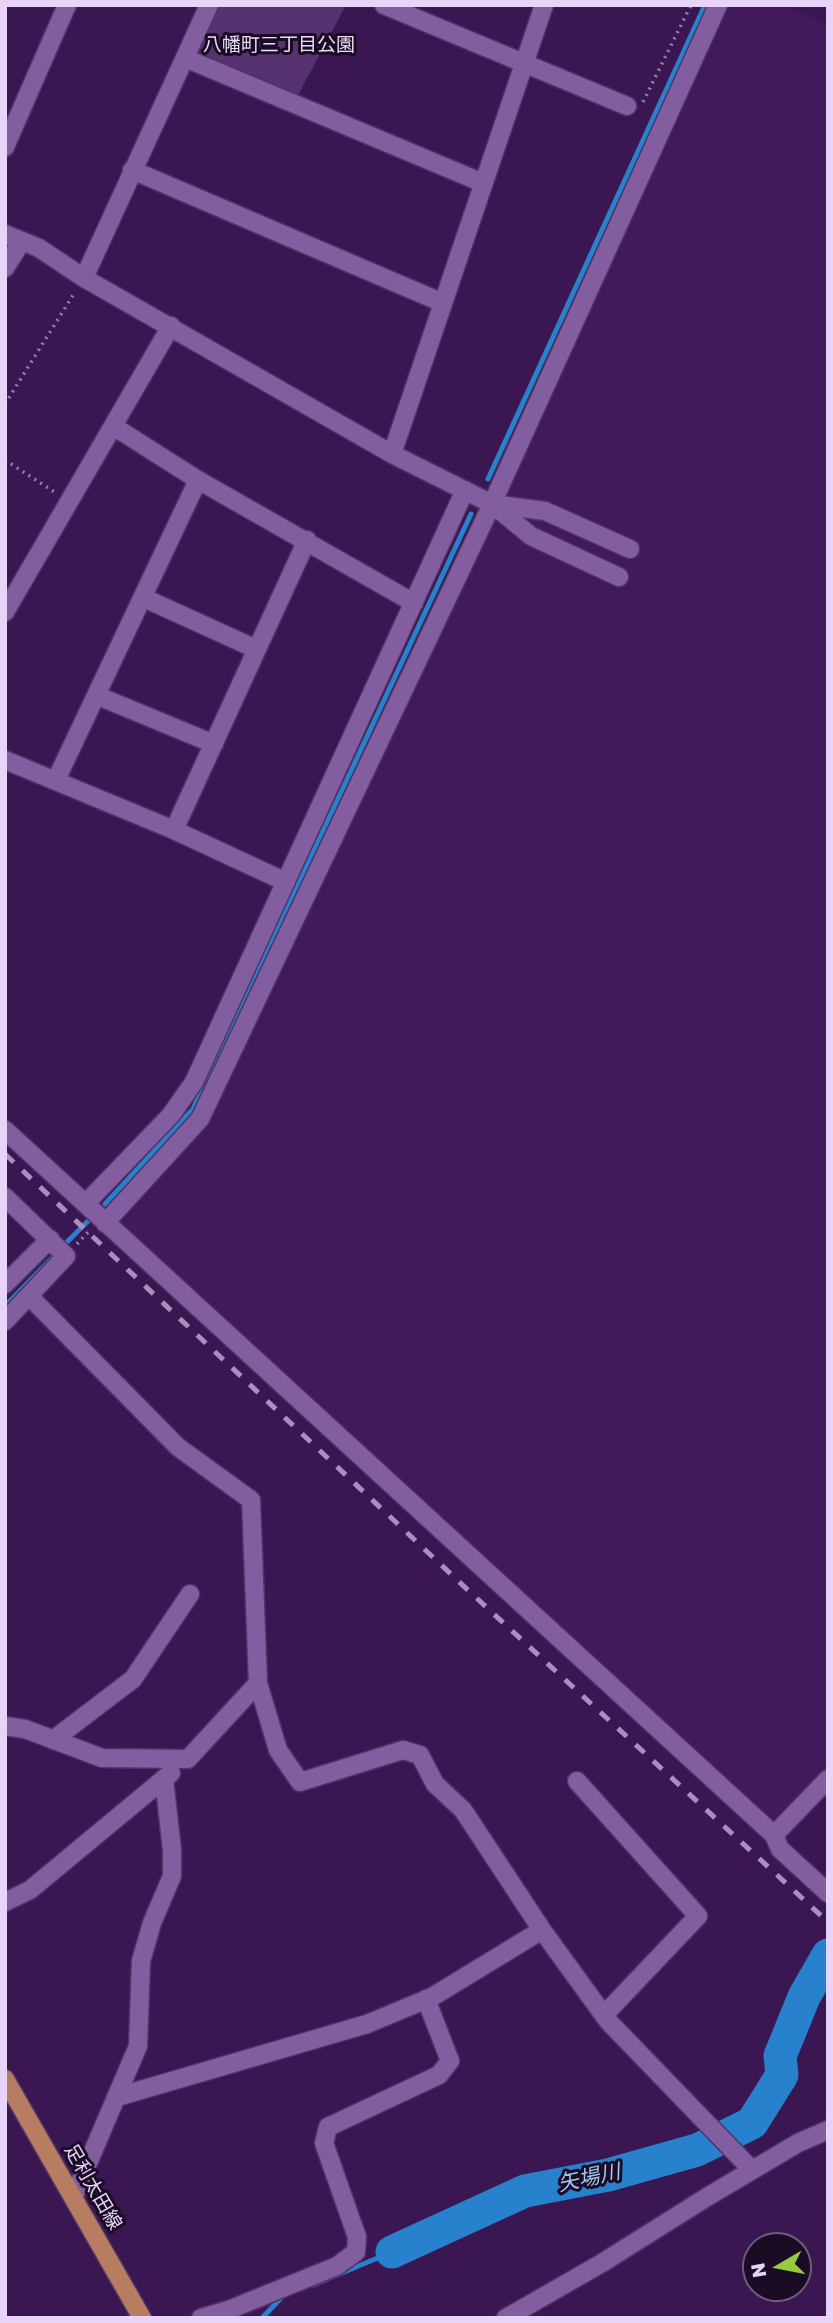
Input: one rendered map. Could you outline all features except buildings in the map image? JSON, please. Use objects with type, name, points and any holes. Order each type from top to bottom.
[{"type":"main road","name":"足利太田線","points":[[5,2079],[141,2317]]},
{"type":"street","points":[[5,147],[67,5]]},
{"type":"street","points":[[84,278],[209,5]]},
{"type":"street","points":[[384,5],[627,106]]},
{"type":"street","points":[[392,454],[544,5]]},
{"type":"street","points":[[98,1226],[201,1119],[492,504],[718,5]]},
{"type":"street","points":[[185,58],[483,183]]},
{"type":"street","points":[[132,170],[443,303]]},
{"type":"street","points":[[5,268],[13,237],[39,248],[84,278],[392,454],[492,504],[531,536],[619,577]]},
{"type":"street","points":[[5,612],[171,326]]},
{"type":"street","points":[[113,426],[198,480],[414,603]]},
{"type":"street","points":[[56,780],[198,480]]},
{"type":"street","points":[[86,1203],[171,1115],[194,1082],[465,490]]},
{"type":"street","points":[[492,504],[545,511],[631,549]]},
{"type":"street","points":[[174,830],[307,540]]},
{"type":"street","points":[[144,598],[257,649]]},
{"type":"street","points":[[98,696],[214,744]]},
{"type":"street","points":[[5,760],[174,830],[286,882]]},
{"type":"street","points":[[5,1130],[86,1203],[98,1226],[774,1835],[780,1849],[828,1893]]},
{"type":"street","points":[[5,1197],[66,1255],[5,1321]]},
{"type":"street","points":[[5,1284],[50,1239]]},
{"type":"street","points":[[29,1296],[178,1447],[251,1500],[258,1683],[278,1750],[300,1782],[403,1750],[420,1755],[435,1784],[463,1810],[542,1930],[604,2015],[752,2170]]},
{"type":"street","points":[[53,1740],[133,1679],[190,1594]]},
{"type":"street","points":[[5,1902],[30,1890],[188,1759],[258,1683]]},
{"type":"street","points":[[5,1726],[25,1729],[102,1758],[188,1759]]},
{"type":"street","points":[[74,2196],[138,2046],[141,1961],[152,1923],[172,1876],[172,1850],[163,1779]]},
{"type":"street","points":[[774,1835],[828,1779]]},
{"type":"street","points":[[577,1781],[698,1916],[604,2015]]},
{"type":"street","points":[[117,2097],[367,2024],[426,1999],[542,1930]]},
{"type":"street","points":[[201,2318],[231,2309],[337,2266],[356,2252],[357,2236],[324,2143],[328,2127],[439,2074],[450,2061],[426,1999]]},
{"type":"street","points":[[506,2318],[602,2263],[752,2170],[828,2130]]},
{"type":"path","points":[[627,106],[643,102],[691,5]]},
{"type":"path","points":[[5,404],[84,278]]},
{"type":"path","points":[[5,460],[70,502]]},
{"type":"path","points":[[73,1249],[98,1226]]},
{"type":"shaded area","points":[[718,5],[784,5],[828,25],[828,1779],[774,1835],[105,1223],[201,1119]]},
{"type":"green space","name":"八幡町三丁目公園","points":[[216,5],[346,5],[297,97],[195,54]]},
{"type":"waterway","points":[[488,479],[705,5]]},
{"type":"waterway","points":[[105,1204],[193,1109],[471,514]]},
{"type":"waterway","points":[[67,1242],[89,1220]]},
{"type":"waterway","points":[[5,1306],[53,1257]]},
{"type":"waterway","name":"矢場川","points":[[392,2252],[525,2191],[608,2175],[697,2150],[752,2123],[782,2075],[780,2056],[804,1997],[828,1955]]},
{"type":"waterway","name":"矢場川","points":[[313,2285],[392,2252]]},
{"type":"waterway","name":"矢場川","points":[[262,2318],[284,2295]]},
{"type":"railway","points":[[5,1154],[471,1593],[828,1922]]}]
